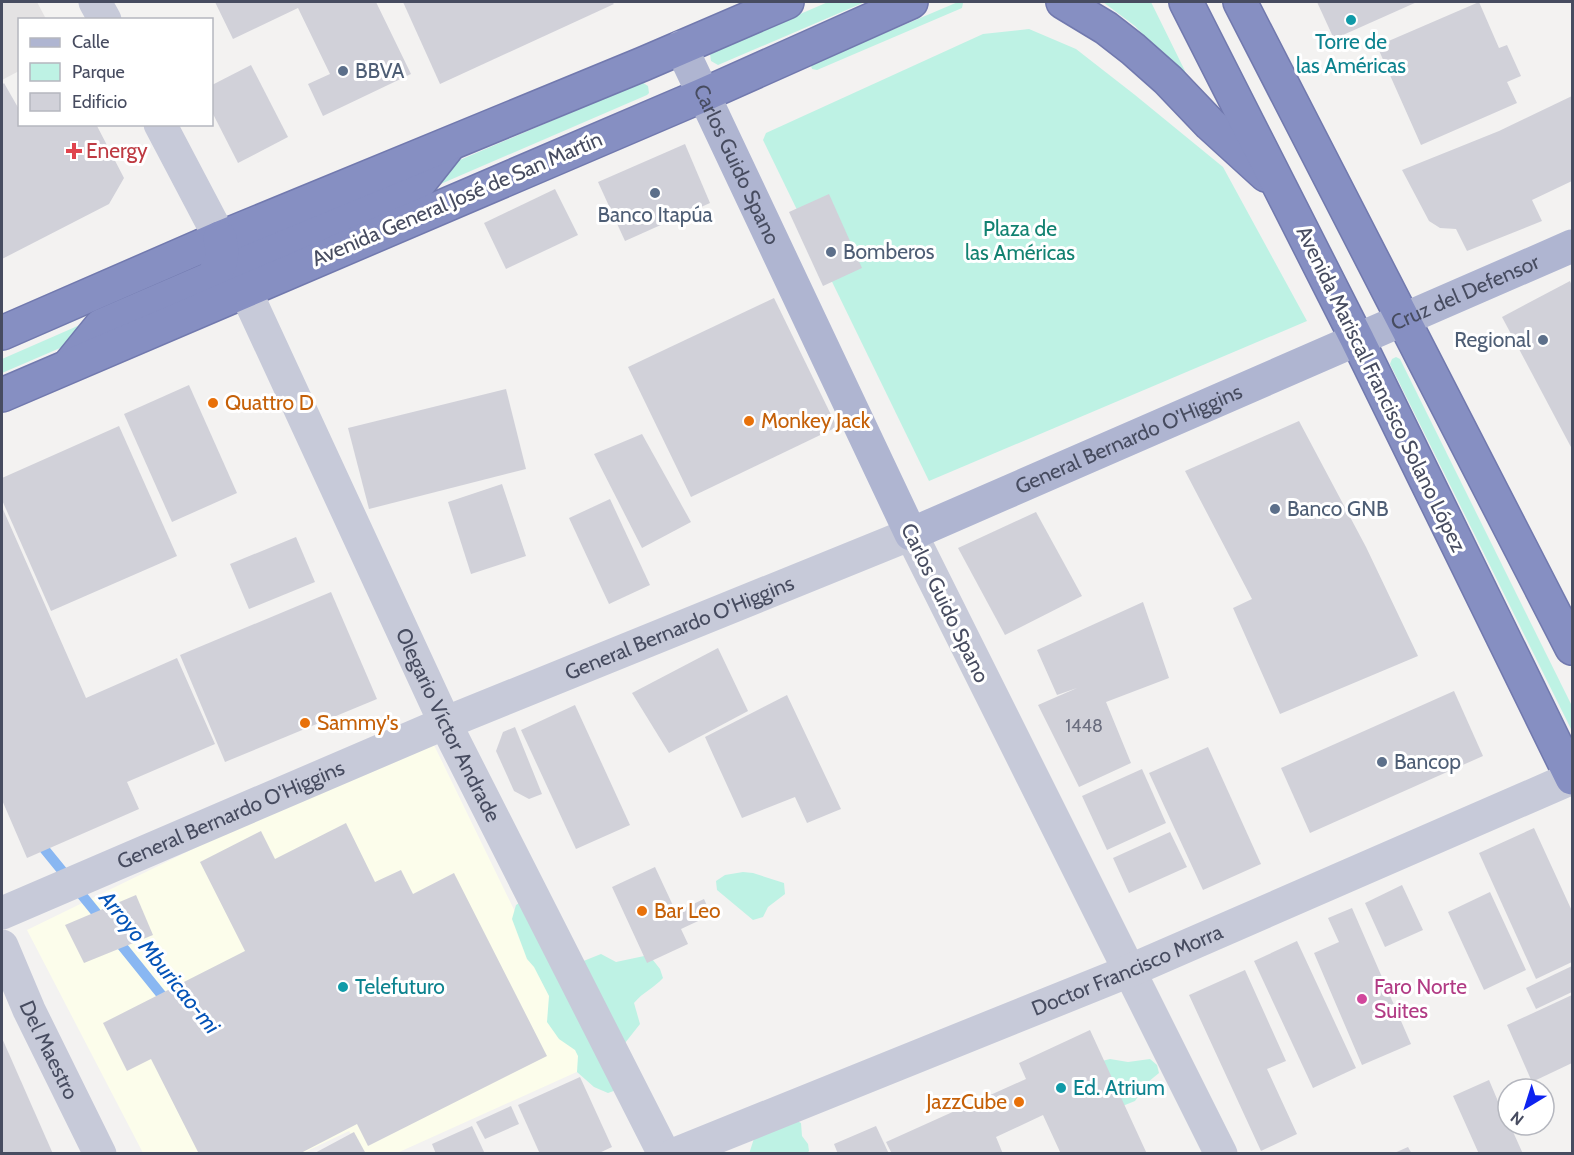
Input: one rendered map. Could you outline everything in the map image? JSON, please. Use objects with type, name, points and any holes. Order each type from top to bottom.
[{"type":"highway","points":[[2,333],[220,238],[787,2]]},
{"type":"highway","name":"Avenida General José de San Martín","points":[[2,395],[912,2]]},
{"type":"highway","points":[[1063,2],[1106,28],[1133,49],[1282,190]]},
{"type":"highway","name":"Avenida Mariscal Francisco Solano López","points":[[1186,2],[1357,339],[1564,782]]},
{"type":"highway","points":[[1240,2],[1572,648]]},
{"type":"highway","points":[[245,290],[238,272],[243,260],[419,183],[452,142]]},
{"type":"highway","points":[[67,367],[101,326],[210,279],[223,256],[220,238]]},
{"type":"main road","name":"Carlos Guido Spano","points":[[681,47],[911,534]]},
{"type":"main road","name":"Cruz del Defensor","points":[[1357,339],[1572,246]]},
{"type":"main road","name":"General Bernardo O'Higgins","points":[[911,534],[1357,339]]},
{"type":"street","points":[[95,2],[104,18]]},
{"type":"street","points":[[161,126],[220,238]]},
{"type":"street","name":"Olegario Víctor Andrade","points":[[245,290],[446,723],[664,1154]]},
{"type":"street","name":"General Bernardo O'Higgins","points":[[2,913],[446,723],[911,534]]},
{"type":"street","name":"Carlos Guido Spano","points":[[911,534],[1221,1154]]},
{"type":"street","name":"Doctor Francisco Morra","points":[[675,1154],[1129,971],[1564,782]]},
{"type":"street","name":"Del Maestro","points":[[2,946],[29,1010],[100,1154]]},
{"type":"shaded area","points":[[2,2],[37,2],[45,18],[18,18],[18,72],[2,80]]},
{"type":"shaded area","name":"Telefuturo","points":[[433,743],[590,1066],[397,1153],[363,1153],[349,1131],[303,1153],[143,1153],[27,930],[238,827]]},
{"type":"green space","points":[[828,2],[865,2],[718,65],[711,61],[712,52]]},
{"type":"green space","points":[[958,2],[963,3],[962,8],[817,70],[812,69],[811,66],[814,63]]},
{"type":"green space","points":[[1103,2],[1151,2],[1185,71],[1186,80],[1135,26]]},
{"type":"green space","name":"Plaza de las Américas","points":[[1029,29],[1076,49],[1223,167],[1307,321],[929,481],[763,140],[766,133],[983,34]]},
{"type":"green space","points":[[642,82],[648,86],[647,95],[436,186],[446,166]]},
{"type":"green space","points":[[89,321],[81,339],[2,373],[2,359]]},
{"type":"green space","points":[[1396,357],[1400,359],[1572,706],[1572,731],[1390,364]]},
{"type":"green space","points":[[743,872],[784,883],[785,894],[768,907],[763,917],[753,920],[717,890],[716,881],[725,875]]},
{"type":"green space","points":[[524,900],[581,962],[601,954],[616,962],[649,955],[660,969],[663,978],[634,1003],[640,1024],[625,1043],[622,1088],[608,1093],[594,1087],[577,1072],[578,1056],[575,1050],[559,1039],[547,1022],[549,996],[534,967],[527,959],[512,919],[516,905]]},
{"type":"green space","points":[[1110,1059],[1128,1062],[1150,1059],[1157,1065],[1159,1073],[1148,1082],[1135,1101],[1120,1107],[1102,1061]]},
{"type":"green space","points":[[782,1113],[801,1123],[802,1136],[808,1144],[809,1151],[807,1153],[749,1154],[758,1126]]},
{"type":"building","points":[[215,2],[376,2],[411,74],[323,116],[308,84],[330,74],[298,8],[233,39]]},
{"type":"building","points":[[403,2],[612,2],[614,4],[440,84]]},
{"type":"building","name":"Torre de las Américas","points":[[1317,2],[1417,2],[1334,39]]},
{"type":"building","points":[[1479,2],[1499,48],[1507,45],[1521,76],[1507,82],[1517,103],[1421,145],[1377,46]]},
{"type":"building","points":[[251,65],[288,137],[238,163],[213,114],[213,84]]},
{"type":"building","points":[[4,83],[18,108],[18,126],[97,126],[124,178],[109,204],[2,259],[2,85]]},
{"type":"building","points":[[1572,96],[1572,181],[1532,200],[1542,221],[1467,251],[1456,229],[1440,228],[1429,221],[1402,170],[1499,131]]},
{"type":"building","points":[[685,144],[710,203],[625,241],[598,182]]},
{"type":"building","points":[[555,189],[578,235],[506,269],[484,223]]},
{"type":"building","points":[[829,194],[862,268],[823,286],[789,212]]},
{"type":"building","points":[[1570,281],[1572,286],[1572,449],[1502,317]]},
{"type":"building","points":[[774,298],[837,427],[691,497],[628,367]]},
{"type":"building","points":[[189,385],[237,493],[172,522],[124,414]]},
{"type":"building","points":[[506,389],[526,469],[369,509],[348,428]]},
{"type":"building","points":[[1299,421],[1366,547],[1418,656],[1280,714],[1233,608],[1252,599],[1185,471]]},
{"type":"building","points":[[119,426],[177,556],[51,611],[2,500],[2,478]]},
{"type":"building","points":[[642,434],[691,522],[642,548],[594,454]]},
{"type":"building","points":[[502,484],[526,556],[471,574],[448,502]]},
{"type":"building","points":[[610,499],[650,585],[609,604],[569,518]]},
{"type":"building","points":[[2,507],[86,698],[177,658],[215,744],[127,782],[139,809],[27,858],[2,800]]},
{"type":"building","points":[[1036,512],[1082,596],[1005,635],[958,548]]},
{"type":"building","points":[[296,537],[315,582],[249,609],[230,564]]},
{"type":"building","points":[[331,592],[377,699],[225,762],[180,655]]},
{"type":"building","points":[[1143,602],[1169,678],[1106,702],[1131,763],[1079,787],[1038,705],[1077,688],[1057,695],[1037,650]]},
{"type":"building","points":[[718,648],[748,711],[669,753],[632,693]]},
{"type":"building","name":"Bancop","points":[[1454,691],[1483,756],[1310,833],[1281,768]]},
{"type":"building","points":[[787,695],[841,809],[807,823],[795,797],[742,818],[705,737]]},
{"type":"building","points":[[575,705],[630,825],[576,849],[521,730]]},
{"type":"building","points":[[515,727],[542,794],[529,799],[514,791],[496,751],[503,732]]},
{"type":"building","points":[[1208,747],[1261,864],[1203,890],[1149,773]]},
{"type":"building","points":[[1142,769],[1166,823],[1107,850],[1082,796]]},
{"type":"building","name":"Telefuturo","points":[[346,823],[375,882],[401,870],[413,894],[454,873],[547,1056],[368,1146],[357,1124],[299,1154],[199,1154],[151,1059],[127,1071],[103,1023],[245,951],[200,862],[261,831],[275,859]]},
{"type":"building","points":[[1534,828],[1572,911],[1572,962],[1536,979],[1479,853]]},
{"type":"building","points":[[1170,832],[1187,867],[1129,893],[1113,858]]},
{"type":"building","points":[[655,867],[676,912],[704,899],[711,915],[681,929],[688,944],[647,963],[612,887]]},
{"type":"building","points":[[1402,885],[1423,930],[1385,947],[1365,903]]},
{"type":"building","points":[[1490,892],[1526,970],[1484,990],[1448,912]]},
{"type":"building","points":[[136,895],[153,935],[84,963],[65,925]]},
{"type":"building","name":"Faro Norte Suites","points":[[1352,908],[1411,1044],[1362,1065],[1314,953],[1339,942],[1328,918]]},
{"type":"building","points":[[1297,941],[1356,1068],[1313,1088],[1254,961]]},
{"type":"building","points":[[1572,966],[1572,992],[1536,1009],[1526,988]]},
{"type":"building","points":[[1245,970],[1286,1061],[1267,1069],[1297,1134],[1261,1151],[1189,995]]},
{"type":"building","points":[[1572,995],[1572,1063],[1543,1077],[1530,1077],[1507,1025]]},
{"type":"building","name":"Ed. Atrium","points":[[1090,1030],[1147,1154],[1061,1154],[1043,1115],[996,1137],[1003,1154],[892,1154],[886,1142],[1026,1079],[1019,1063]]},
{"type":"building","points":[[2,1038],[53,1154],[2,1154]]},
{"type":"building","points":[[580,1077],[612,1147],[597,1154],[540,1154],[518,1105]]},
{"type":"building","points":[[1489,1080],[1496,1097],[1496,1137],[1515,1137],[1523,1154],[1479,1154],[1453,1096]]},
{"type":"building","points":[[511,1106],[519,1124],[485,1139],[476,1122]]},
{"type":"building","points":[[472,1126],[485,1154],[436,1154],[432,1144]]},
{"type":"building","points":[[876,1126],[889,1154],[838,1154],[834,1144]]},
{"type":"building","points":[[354,1132],[366,1154],[313,1154]]},
{"type":"building","points":[[1408,1147],[1412,1154],[1392,1154]]},
{"type":"waterway","name":"Arroyo Mburicao-mi","points":[[37,840],[103,921]]},
{"type":"waterway","name":"Arroyo Mburicao-mi","points":[[114,936],[168,1003]]},
{"type":"place","name":"Torre de las Américas","points":[[1351,20]]},
{"type":"place","name":"BBVA","points":[[343,71]]},
{"type":"place","name":"Energy","points":[[74,151]]},
{"type":"place","name":"Banco Itapúa","points":[[655,193]]},
{"type":"place","name":"Bomberos","points":[[831,252]]},
{"type":"place","name":"Regional","points":[[1543,340]]},
{"type":"place","name":"Quattro D","points":[[213,403]]},
{"type":"place","name":"Monkey Jack","points":[[749,421]]},
{"type":"place","name":"Banco GNB","points":[[1275,509]]},
{"type":"place","name":"Sammy's","points":[[305,723]]},
{"type":"place","name":"Bancop","points":[[1382,762]]},
{"type":"place","name":"Bar Leo","points":[[642,911]]},
{"type":"place","name":"Telefuturo","points":[[343,987]]},
{"type":"place","name":"Faro Norte Suites","points":[[1362,999]]},
{"type":"place","name":"Ed. Atrium","points":[[1061,1088]]},
{"type":"place","name":"JazzCube","points":[[1019,1102]]}]
